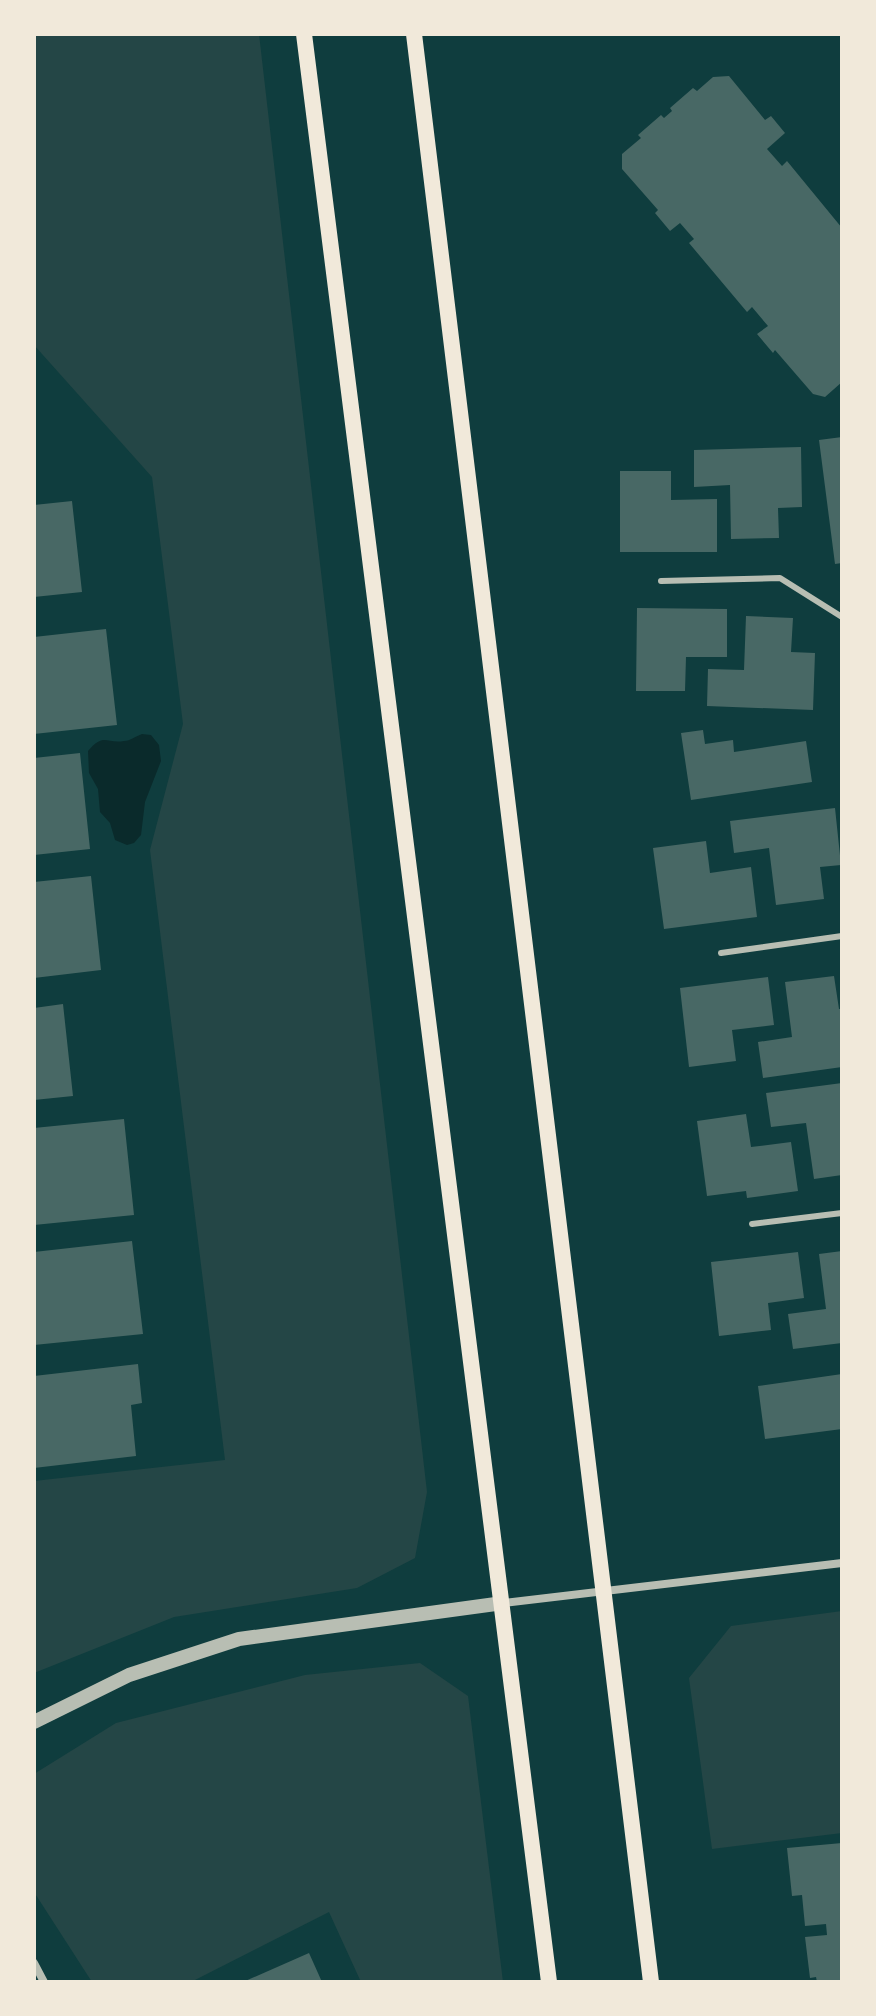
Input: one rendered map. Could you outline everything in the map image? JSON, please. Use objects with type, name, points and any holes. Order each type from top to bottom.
[{"type":"main road","points":[[304,34],[549,1982]]},
{"type":"main road","points":[[414,34],[651,1982]]},
{"type":"street","points":[[34,1722],[129,1675],[239,1639],[503,1603],[842,1563]]},
{"type":"street","points":[[34,1963],[44,1982]]},
{"type":"lane","points":[[661,581],[780,578],[842,617]]},
{"type":"lane","points":[[721,953],[842,936]]},
{"type":"lane","points":[[752,1224],[842,1213]]},
{"type":"shaded area","points":[[34,34],[259,34],[427,1492],[415,1558],[357,1588],[174,1617],[34,1673],[34,1481],[225,1460],[150,850],[183,724],[152,477],[34,345]]},
{"type":"shaded area","points":[[142,734],[151,735],[159,745],[161,761],[145,802],[141,835],[134,843],[127,845],[115,840],[110,823],[100,812],[98,789],[89,773],[88,751],[102,740],[126,741]]},
{"type":"shaded area","points":[[842,1611],[842,1833],[712,1849],[689,1678],[731,1626]]},
{"type":"shaded area","points":[[420,1663],[468,1696],[503,1982],[361,1982],[329,1912],[191,1982],[92,1982],[34,1892],[34,1774],[116,1723],[305,1675]]},
{"type":"building","points":[[729,76],[765,120],[771,116],[785,133],[767,149],[782,166],[787,161],[842,228],[842,382],[825,397],[813,394],[775,350],[773,353],[757,334],[768,326],[752,307],[747,312],[689,243],[694,239],[680,223],[670,231],[655,213],[658,210],[622,169],[622,154],[661,115],[664,118],[672,111],[670,108],[693,88],[697,91],[713,77]]},
{"type":"building","points":[[842,437],[842,563],[835,564],[819,440]]},
{"type":"building","points":[[801,447],[802,507],[778,508],[779,538],[731,539],[730,485],[694,487],[694,450]]},
{"type":"building","points":[[620,471],[671,471],[671,500],[717,499],[717,552],[620,552]]},
{"type":"building","points":[[72,501],[82,592],[34,597],[34,505]]},
{"type":"building","points":[[637,608],[727,609],[727,657],[686,657],[685,691],[636,691]]},
{"type":"building","points":[[746,616],[793,618],[791,652],[815,653],[813,710],[707,706],[708,669],[744,670]]},
{"type":"building","points":[[106,629],[117,725],[34,734],[34,637]]},
{"type":"building","points":[[703,730],[705,744],[733,740],[734,752],[806,741],[812,782],[691,800],[681,733]]},
{"type":"building","points":[[80,753],[90,849],[34,855],[34,758]]},
{"type":"building","points":[[835,808],[841,865],[820,867],[824,899],[776,905],[769,848],[734,853],[730,821]]},
{"type":"building","points":[[706,841],[710,873],[751,867],[757,917],[664,929],[653,848]]},
{"type":"building","points":[[91,876],[101,970],[34,978],[34,882]]},
{"type":"building","points":[[834,976],[839,1009],[842,1009],[842,1067],[763,1078],[758,1042],[792,1037],[785,982]]},
{"type":"building","points":[[768,977],[774,1025],[732,1030],[736,1061],[689,1067],[680,988]]},
{"type":"building","points":[[63,1004],[73,1096],[34,1100],[34,1008]]},
{"type":"building","points":[[842,1083],[842,1175],[814,1179],[806,1123],[771,1127],[766,1093]]},
{"type":"building","points":[[746,1114],[751,1147],[791,1142],[798,1191],[747,1198],[746,1191],[707,1196],[697,1121]]},
{"type":"building","points":[[124,1119],[134,1215],[34,1225],[34,1128]]},
{"type":"building","points":[[132,1241],[143,1334],[34,1345],[34,1252]]},
{"type":"building","points":[[842,1251],[842,1343],[793,1349],[788,1314],[826,1309],[819,1254]]},
{"type":"building","points":[[798,1252],[804,1298],[768,1303],[771,1330],[719,1336],[711,1262]]},
{"type":"building","points":[[138,1364],[142,1403],[131,1405],[136,1456],[34,1468],[34,1376]]},
{"type":"building","points":[[842,1374],[842,1429],[765,1439],[758,1386]]},
{"type":"building","points":[[842,1843],[842,1982],[817,1982],[816,1977],[810,1978],[805,1937],[827,1935],[826,1924],[805,1926],[802,1895],[792,1896],[787,1848]]},
{"type":"building","points":[[309,1953],[322,1982],[243,1982]]}]
